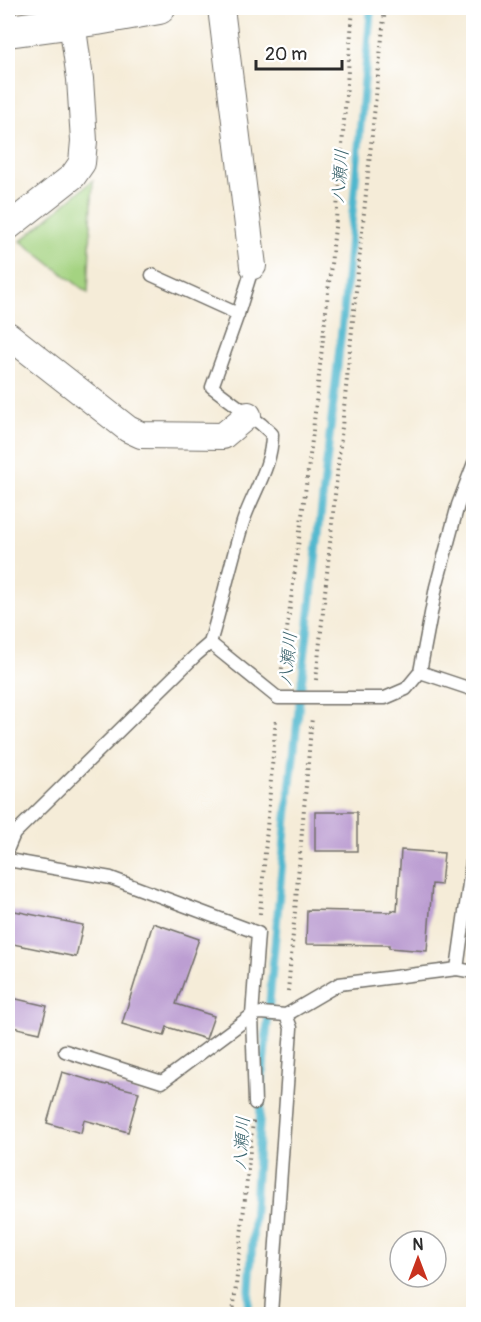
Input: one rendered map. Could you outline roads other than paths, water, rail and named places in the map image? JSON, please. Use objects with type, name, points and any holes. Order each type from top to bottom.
[{"type":"street","points":[[8,31],[89,16],[159,8]]},
{"type":"street","points":[[221,8],[253,266]]},
{"type":"street","points":[[8,227],[73,176],[82,163],[84,141],[80,79],[89,16]]},
{"type":"street","points":[[8,335],[128,429],[141,435],[223,436],[248,415]]},
{"type":"lane","points":[[8,848],[14,834],[210,643],[244,521],[266,469],[272,447],[272,434],[261,423],[212,387],[253,266]]},
{"type":"lane","points":[[152,274],[238,314]]},
{"type":"lane","points":[[210,643],[282,698],[385,698],[406,689],[420,672],[436,587],[458,505],[474,463]]},
{"type":"lane","points":[[420,672],[474,690]]},
{"type":"lane","points":[[456,969],[474,848]]},
{"type":"lane","points":[[8,860],[111,878],[258,933],[255,1103]]},
{"type":"lane","points":[[65,1051],[162,1082],[256,1014],[286,1015],[339,984],[456,969],[474,972]]},
{"type":"lane","points":[[271,1314],[291,1029],[286,1015]]},
{"type":"waterway","name":"八瀬川","points":[[248,1314],[262,1083],[286,822],[344,308],[371,8]]}]
